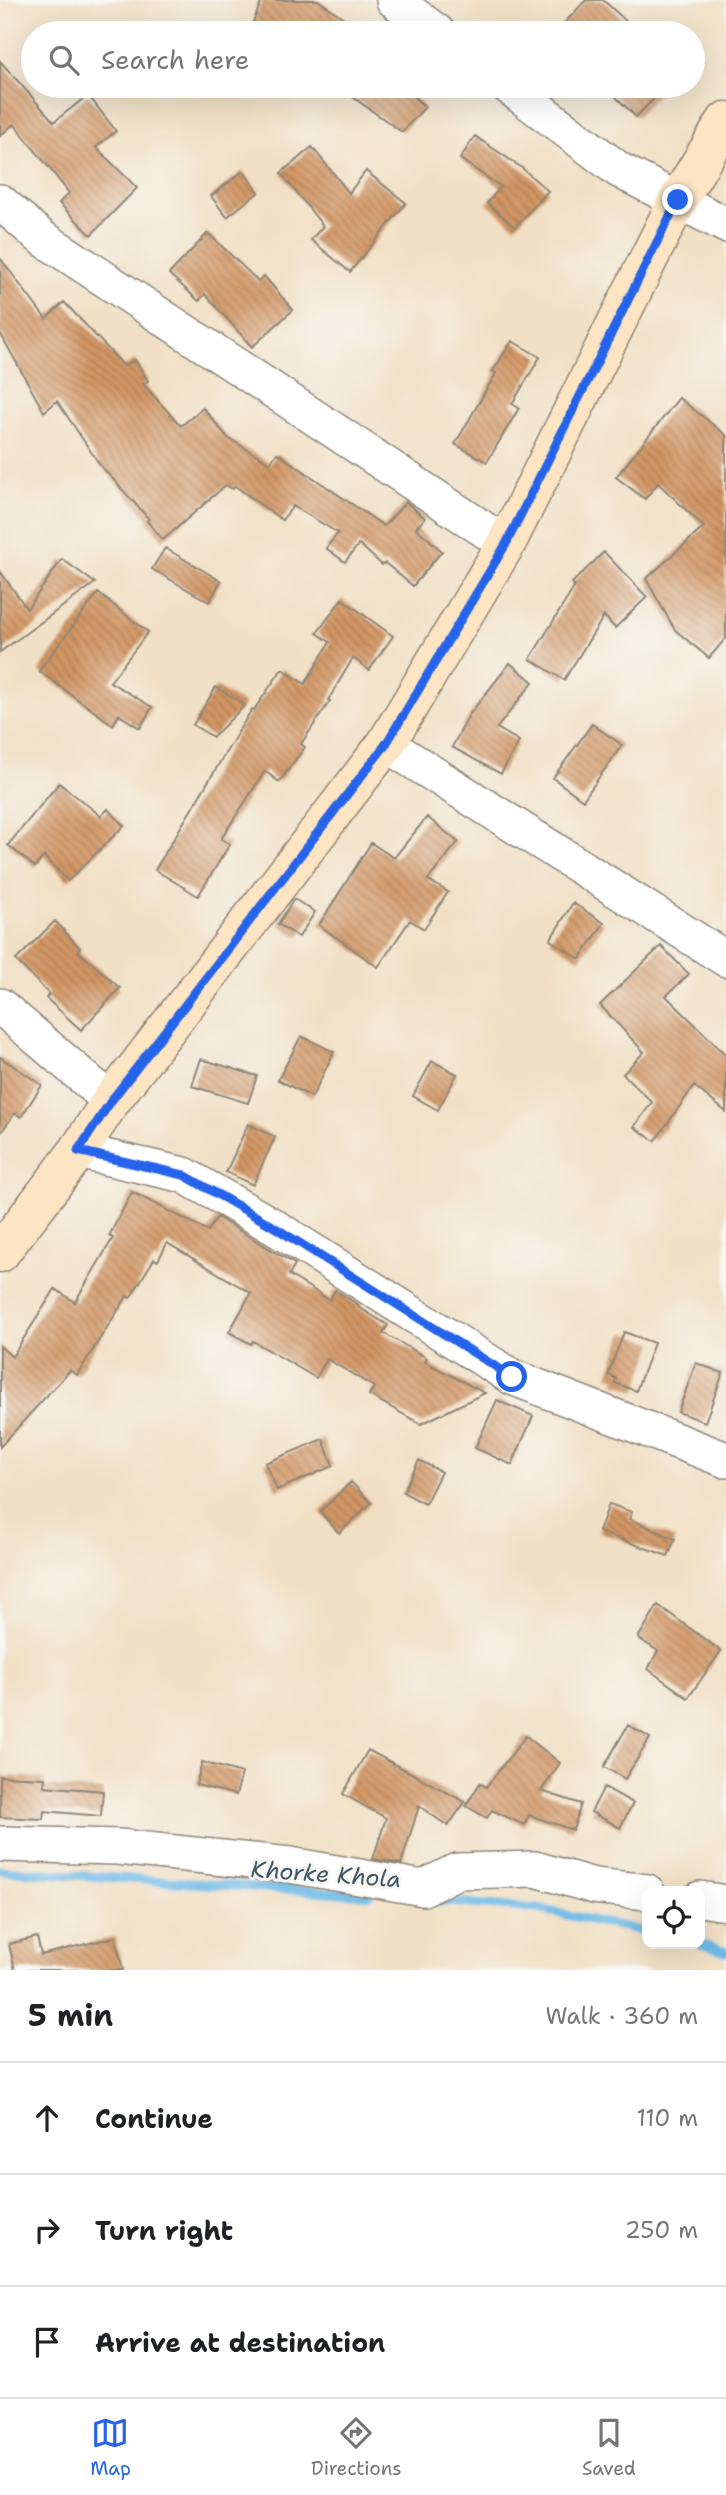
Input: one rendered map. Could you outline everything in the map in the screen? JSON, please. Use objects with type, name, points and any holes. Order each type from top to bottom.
[{"type":"main road","points":[[0,1253],[78,1151],[111,1101],[386,744],[506,544],[678,200],[726,121]]},
{"type":"street","points":[[394,0],[422,21]]},
{"type":"street","points":[[524,98],[619,170],[726,225]]},
{"type":"street","points":[[0,201],[41,237],[506,544]]},
{"type":"street","points":[[386,744],[726,959]]},
{"type":"street","points":[[0,1006],[111,1101]]},
{"type":"street","points":[[78,1151],[184,1175],[271,1225],[512,1377],[726,1460]]},
{"type":"street","points":[[0,1844],[118,1847],[290,1865],[423,1888],[457,1871],[535,1869],[594,1886],[642,1891]]},
{"type":"street","points":[[705,1900],[726,1903]]},
{"type":"building","points":[[262,0],[318,0],[348,21],[254,21]]},
{"type":"building","points":[[586,0],[603,0],[626,21],[566,21]]},
{"type":"building","points":[[0,61],[21,85],[21,98],[33,98],[54,122],[84,98],[90,98],[116,131],[96,147],[137,188],[91,235],[59,203],[69,193],[14,124],[0,136]]},
{"type":"building","points":[[354,98],[415,98],[425,107],[402,132]]},
{"type":"building","points":[[617,98],[654,98],[636,117]]},
{"type":"building","points":[[475,136],[522,168],[548,191],[515,227],[487,203],[501,187],[460,159]]},
{"type":"building","points":[[312,147],[349,193],[366,171],[406,203],[350,272],[311,240],[323,226],[281,173]]},
{"type":"building","points":[[243,171],[259,192],[227,217],[211,196]]},
{"type":"building","points":[[208,233],[258,281],[264,276],[293,310],[252,347],[205,294],[199,301],[169,274]]},
{"type":"building","points":[[0,258],[46,319],[64,302],[124,366],[135,360],[148,381],[143,384],[181,426],[203,408],[228,438],[270,463],[277,453],[384,526],[406,502],[425,518],[416,528],[442,551],[413,586],[385,563],[382,565],[359,544],[345,562],[326,548],[338,533],[293,506],[282,520],[235,486],[233,489],[226,485],[163,540],[147,521],[149,519],[100,465],[57,401],[44,412],[0,333]]},
{"type":"building","points":[[512,341],[540,357],[512,404],[519,408],[487,462],[455,444]]},
{"type":"building","points":[[679,398],[726,435],[726,638],[709,658],[675,630],[646,579],[704,527],[658,483],[645,499],[616,477]]},
{"type":"building","points":[[165,548],[221,581],[209,602],[152,569]]},
{"type":"building","points":[[604,552],[647,597],[615,628],[604,616],[564,680],[530,659],[575,586],[572,583]]},
{"type":"building","points":[[62,559],[95,583],[0,652],[0,571],[27,609]]},
{"type":"building","points":[[98,593],[148,632],[110,682],[152,707],[140,728],[119,715],[113,725],[39,671]]},
{"type":"building","points":[[342,599],[393,636],[369,670],[353,658],[328,700],[330,701],[301,744],[305,747],[279,782],[265,771],[221,839],[230,844],[198,896],[155,870],[252,709],[254,710],[282,669],[305,684],[330,642],[317,633]]},
{"type":"building","points":[[510,663],[533,682],[497,728],[519,741],[501,774],[452,747],[469,715]]},
{"type":"building","points":[[216,687],[245,705],[213,737],[193,725]]},
{"type":"building","points":[[592,724],[622,745],[583,800],[553,778]]},
{"type":"building","points":[[59,783],[101,816],[108,809],[124,826],[68,881],[44,856],[35,867],[8,845]]},
{"type":"building","points":[[427,817],[458,842],[428,880],[448,892],[424,929],[410,920],[378,967],[319,925],[371,843],[394,858]]},
{"type":"building","points":[[294,899],[315,912],[299,937],[278,924]]},
{"type":"building","points":[[573,903],[604,923],[580,959],[550,940]]},
{"type":"building","points":[[55,921],[80,948],[78,951],[120,988],[81,1030],[46,998],[49,994],[16,960]]},
{"type":"building","points":[[661,946],[689,974],[666,996],[726,1055],[726,1112],[694,1086],[655,1141],[634,1127],[652,1102],[623,1074],[644,1052],[600,1005]]},
{"type":"building","points":[[301,1036],[334,1052],[312,1097],[278,1080]]},
{"type":"building","points":[[0,1057],[42,1085],[21,1117],[15,1113],[0,1134]]},
{"type":"building","points":[[201,1059],[257,1076],[248,1103],[192,1086]]},
{"type":"building","points":[[432,1061],[457,1074],[438,1110],[413,1096]]},
{"type":"building","points":[[248,1124],[275,1137],[253,1185],[226,1172]]},
{"type":"building","points":[[132,1192],[208,1231],[217,1217],[295,1264],[289,1275],[330,1300],[335,1290],[388,1325],[383,1333],[427,1358],[425,1362],[485,1393],[421,1424],[369,1395],[374,1387],[327,1359],[316,1378],[253,1341],[251,1344],[229,1332],[251,1293],[167,1243],[158,1261],[154,1259],[130,1298],[127,1296],[77,1375],[70,1370],[0,1447],[0,1346],[12,1357],[55,1289],[75,1302],[113,1238],[109,1236]]},
{"type":"building","points":[[624,1332],[654,1343],[636,1391],[615,1383],[616,1378],[608,1375]]},
{"type":"building","points":[[696,1363],[723,1373],[705,1422],[678,1412]]},
{"type":"building","points":[[497,1400],[533,1416],[512,1465],[475,1448]]},
{"type":"building","points":[[323,1439],[333,1466],[277,1490],[265,1463]]},
{"type":"building","points":[[419,1460],[441,1472],[425,1504],[403,1492]]},
{"type":"building","points":[[351,1482],[371,1503],[339,1533],[320,1512]]},
{"type":"building","points":[[609,1504],[632,1512],[629,1519],[675,1539],[668,1556],[599,1532]]},
{"type":"building","points":[[658,1605],[721,1651],[688,1698],[648,1669],[658,1651],[638,1638]]},
{"type":"building","points":[[628,1725],[650,1738],[625,1779],[604,1767]]},
{"type":"building","points":[[526,1736],[560,1763],[541,1791],[581,1804],[573,1830],[529,1815],[524,1825],[492,1810],[487,1818],[466,1806],[480,1783],[486,1787]]},
{"type":"building","points":[[368,1750],[465,1802],[448,1826],[419,1806],[401,1864],[373,1859],[386,1818],[343,1794]]},
{"type":"building","points":[[202,1762],[242,1773],[236,1795],[196,1785]]},
{"type":"building","points":[[0,1776],[45,1778],[44,1786],[103,1791],[101,1816],[44,1811],[43,1819],[0,1817]]},
{"type":"building","points":[[604,1787],[633,1803],[620,1828],[591,1812]]},
{"type":"building","points":[[37,1937],[41,1955],[115,1937],[123,1970],[15,1970],[9,1944]]},
{"type":"waterway","name":"Khorke Khola","points":[[0,1870],[369,1895]]},
{"type":"waterway","name":"Khorke Khola","points":[[424,1900],[538,1909],[642,1931]]},
{"type":"waterway","name":"Khorke Khola","points":[[705,1946],[726,1952]]},
{"type":"route","points":[[512,1377],[271,1225],[184,1175],[78,1151],[111,1101],[386,744],[506,544],[678,200]]}]
